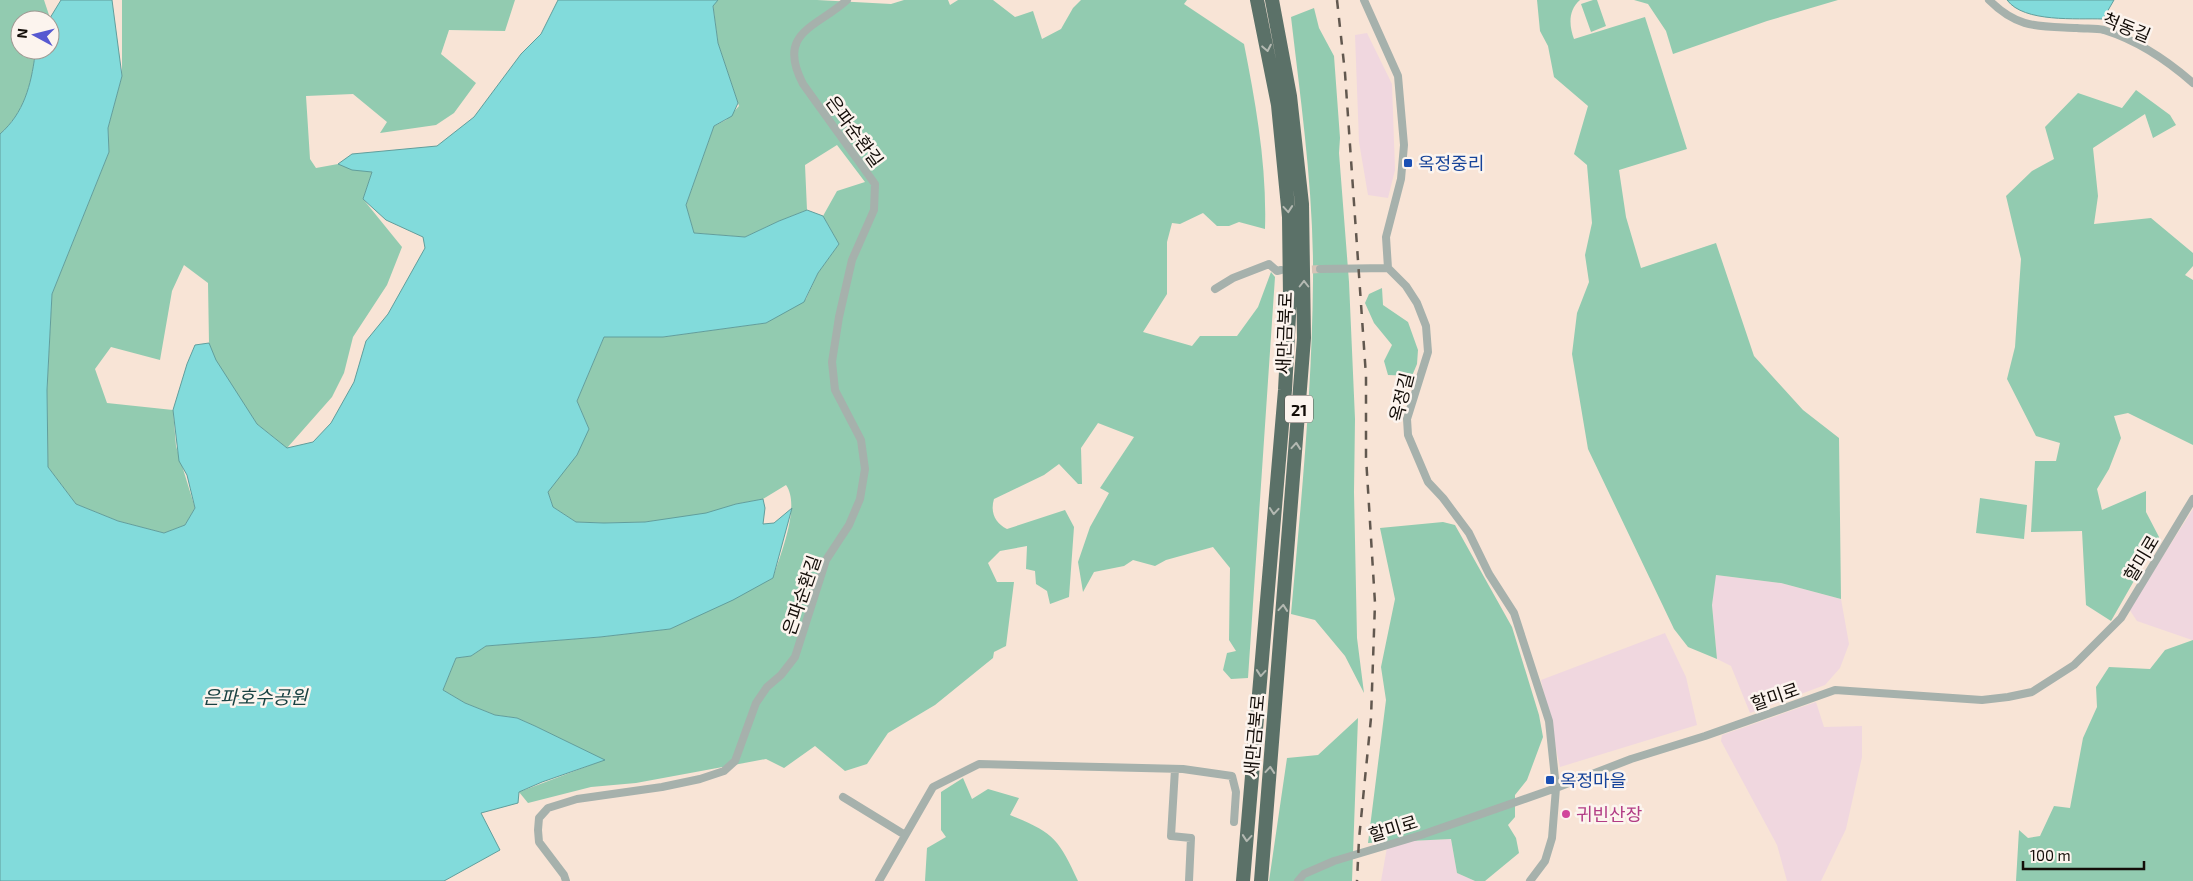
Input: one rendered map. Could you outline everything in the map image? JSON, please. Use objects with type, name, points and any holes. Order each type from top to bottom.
[{"type":"highway","name":"새만금북로","points":[[1243,881],[1285,390],[1290,297],[1289,217],[1278,105],[1258,0]]},
{"type":"highway","name":"새만금북로","points":[[1261,881],[1304,329],[1302,204],[1290,96],[1272,0]]},
{"type":"street","name":"은파순환길","points":[[566,881],[539,842],[539,818],[548,808],[577,799],[662,787],[724,772],[735,761],[756,703],[767,687],[781,674],[795,656],[826,560],[849,525],[860,499],[865,469],[861,440],[835,390],[832,362],[839,317],[852,260],[874,210],[875,184],[803,84],[796,72],[793,59],[794,46],[800,37],[813,24],[846,0]]},
{"type":"street","points":[[1320,269],[1388,268],[1386,237],[1400,179],[1404,145],[1398,76],[1364,0]]},
{"type":"street","name":"척동길","points":[[1988,0],[2013,20],[2039,26],[2103,30],[2138,45],[2174,66],[2193,83]]},
{"type":"street","points":[[1215,289],[1233,278],[1269,264],[1277,271],[1281,270]]},
{"type":"street","name":"옥정길","points":[[1388,268],[1412,294],[1426,326],[1428,352],[1407,419],[1408,435],[1428,482],[1469,533],[1489,574],[1514,613],[1549,721],[1556,788],[1552,838],[1545,861],[1530,881]]},
{"type":"street","name":"할미로","points":[[1298,881],[1304,874],[1334,861],[1430,832],[1556,788],[1631,759],[1705,736],[1835,690],[1982,700],[2032,692],[2074,665],[2121,618],[2193,498]]},
{"type":"street","points":[[879,881],[933,787],[979,764],[1175,769],[1232,776],[1236,792],[1234,822]]},
{"type":"street","points":[[1175,769],[1171,836],[1192,838],[1189,881]]},
{"type":"street","points":[[843,798],[906,835]]},
{"type":"shaded area","points":[[1367,33],[1392,84],[1395,170],[1388,198],[1368,195],[1359,142],[1355,35]]},
{"type":"shaded area","points":[[2193,509],[2192,640],[2137,621],[2129,609]]},
{"type":"shaded area","points":[[1715,575],[1781,583],[1841,599],[1849,644],[1840,668],[1825,685],[1750,713],[1731,666],[1717,659],[1712,605]]},
{"type":"shaded area","points":[[1665,633],[1686,677],[1697,725],[1560,767],[1541,680]]},
{"type":"shaded area","points":[[1816,702],[1824,727],[1862,726],[1862,757],[1846,829],[1821,881],[1787,881],[1777,845],[1721,741],[1722,735]]},
{"type":"shaded area","points":[[1451,839],[1457,873],[1475,881],[1381,881],[1388,842]]},
{"type":"green space","points":[[0,0],[44,0],[47,10],[10,10],[10,60],[34,60],[21,108],[0,134]]},
{"type":"green space","points":[[122,0],[515,0],[505,31],[449,30],[441,54],[476,83],[454,113],[436,125],[380,133],[387,122],[353,94],[306,96],[310,159],[316,168],[338,164],[372,172],[363,199],[402,247],[387,285],[353,337],[344,373],[332,397],[287,448],[257,424],[215,360],[209,343],[208,283],[184,265],[172,291],[160,360],[111,347],[95,369],[107,403],[173,410],[176,446],[195,508],[185,525],[164,533],[118,521],[76,504],[48,467],[47,390],[52,294],[109,152],[108,128],[122,76]]},
{"type":"green space","points":[[718,0],[817,0],[891,4],[904,0],[948,0],[950,5],[958,0],[993,0],[1015,17],[1033,11],[1042,39],[1061,29],[1073,8],[1081,0],[1187,0],[1184,4],[1244,44],[1262,159],[1265,229],[1239,222],[1229,226],[1217,226],[1203,213],[1180,224],[1172,223],[1167,242],[1167,294],[1143,332],[1192,346],[1200,336],[1237,336],[1258,307],[1271,272],[1275,277],[1248,678],[1231,679],[1223,670],[1227,653],[1236,651],[1229,640],[1230,568],[1213,547],[1166,560],[1155,566],[1133,560],[1124,566],[1094,572],[1083,592],[1078,562],[1090,527],[1109,493],[1100,488],[1134,437],[1098,423],[1081,448],[1082,484],[1078,484],[1059,464],[1044,475],[994,499],[993,504],[994,517],[999,524],[1007,529],[1065,510],[1074,527],[1069,597],[1050,604],[1047,591],[1036,584],[1035,571],[1026,569],[1027,546],[1000,551],[988,563],[997,582],[1014,582],[1006,646],[994,652],[993,658],[935,705],[888,733],[867,764],[845,771],[815,746],[784,768],[766,759],[636,783],[591,787],[528,803],[519,792],[604,760],[517,718],[495,715],[465,703],[443,690],[456,658],[471,656],[486,646],[600,637],[670,629],[773,578],[788,531],[791,505],[790,494],[786,485],[763,499],[736,504],[706,514],[645,522],[576,522],[553,507],[548,492],[589,429],[577,401],[604,337],[663,337],[766,323],[806,299],[818,273],[839,244],[823,216],[837,191],[865,182],[837,145],[805,165],[807,210],[745,237],[694,233],[686,205],[714,126],[726,120],[739,106],[718,43],[713,5]]},
{"type":"green space","points":[[1537,0],[1580,0],[1573,8],[1571,18],[1571,29],[1574,39],[1645,17],[1687,149],[1619,170],[1626,217],[1641,268],[1716,243],[1754,356],[1803,410],[1839,438],[1841,599],[1781,583],[1716,575],[1712,605],[1717,659],[1688,647],[1674,629],[1588,449],[1572,354],[1577,313],[1589,282],[1585,255],[1592,223],[1587,165],[1574,154],[1588,106],[1554,77],[1548,46],[1540,31]]},
{"type":"green space","points":[[1597,0],[1606,26],[1591,32],[1581,4]]},
{"type":"green space","points":[[1634,0],[1838,0],[1767,21],[1673,54],[1666,31],[1648,4]]},
{"type":"green space","points":[[1314,8],[1319,28],[1334,56],[1340,138],[1339,153],[1349,282],[1355,419],[1354,492],[1357,638],[1364,693],[1345,656],[1315,620],[1291,614],[1308,406],[1313,248],[1303,115],[1291,17]]},
{"type":"green space","points":[[2136,90],[2170,115],[2176,125],[2153,138],[2145,114],[2093,148],[2098,196],[2094,224],[2151,218],[2193,253],[2193,266],[2185,275],[2193,280],[2193,445],[2128,413],[2114,416],[2121,438],[2109,469],[2097,489],[2102,510],[2146,491],[2146,512],[2159,537],[2111,621],[2086,605],[2082,531],[2031,532],[2035,461],[2056,461],[2060,443],[2036,436],[2007,379],[2015,347],[2021,259],[2006,196],[2032,171],[2054,159],[2045,127],[2078,93],[2122,108]]},
{"type":"green space","points":[[1382,288],[1383,305],[1408,322],[1418,350],[1417,364],[1412,376],[1388,375],[1384,361],[1392,345],[1374,323],[1365,303],[1369,294]]},
{"type":"green space","points":[[1980,498],[2027,505],[2024,539],[1976,533]]},
{"type":"green space","points":[[1443,522],[1455,525],[1512,627],[1539,715],[1543,737],[1527,780],[1515,795],[1515,817],[1508,825],[1516,838],[1519,853],[1485,881],[1475,881],[1457,873],[1451,839],[1368,843],[1386,700],[1381,667],[1395,599],[1380,528]]},
{"type":"green space","points":[[2193,640],[2193,881],[2016,881],[2019,830],[2028,838],[2040,836],[2054,806],[2070,808],[2083,738],[2097,707],[2096,687],[2109,667],[2150,669],[2165,650]]},
{"type":"green space","points":[[1358,718],[1352,881],[1269,881],[1287,758],[1318,755]]},
{"type":"green space","points":[[963,778],[972,799],[988,789],[1019,798],[1010,815],[1045,832],[1053,839],[1065,855],[1078,881],[925,881],[927,848],[946,837],[941,830],[941,792]]},
{"type":"water","name":"은파호수공원","points":[[61,0],[112,0],[122,76],[108,128],[109,152],[52,294],[47,390],[48,467],[76,504],[118,521],[164,533],[185,525],[195,508],[187,475],[179,461],[173,410],[195,345],[209,343],[216,360],[257,424],[287,448],[313,442],[331,423],[354,382],[366,341],[388,314],[425,248],[423,237],[386,220],[363,199],[372,172],[352,170],[338,164],[352,154],[437,146],[474,117],[521,54],[541,34],[558,0],[718,0],[713,6],[718,43],[738,103],[732,116],[714,126],[686,205],[694,233],[745,237],[807,210],[823,216],[839,244],[818,273],[804,302],[766,323],[663,337],[604,337],[577,401],[589,429],[577,455],[548,492],[553,507],[576,522],[645,522],[706,513],[736,504],[763,499],[765,508],[763,524],[774,523],[792,508],[773,578],[733,600],[670,629],[600,637],[486,646],[471,656],[456,658],[443,690],[465,703],[495,715],[517,718],[605,760],[519,792],[518,803],[481,813],[500,850],[444,881],[0,881],[0,134],[21,108],[34,60],[60,60],[60,10],[55,10]]},
{"type":"water","points":[[2007,0],[2114,0],[2103,19],[2066,19],[2026,13]]},
{"type":"tunnel","points":[[1300,270],[1320,269]]},
{"type":"railway","points":[[1337,0],[1345,73],[1366,376],[1366,457],[1375,603],[1371,718],[1359,839],[1357,881]]},
{"type":"place","name":"옥정중리","points":[[1408,163]]},
{"type":"place","name":"옥정마을","points":[[1550,780]]},
{"type":"place","name":"귀빈산장","points":[[1566,814]]}]
